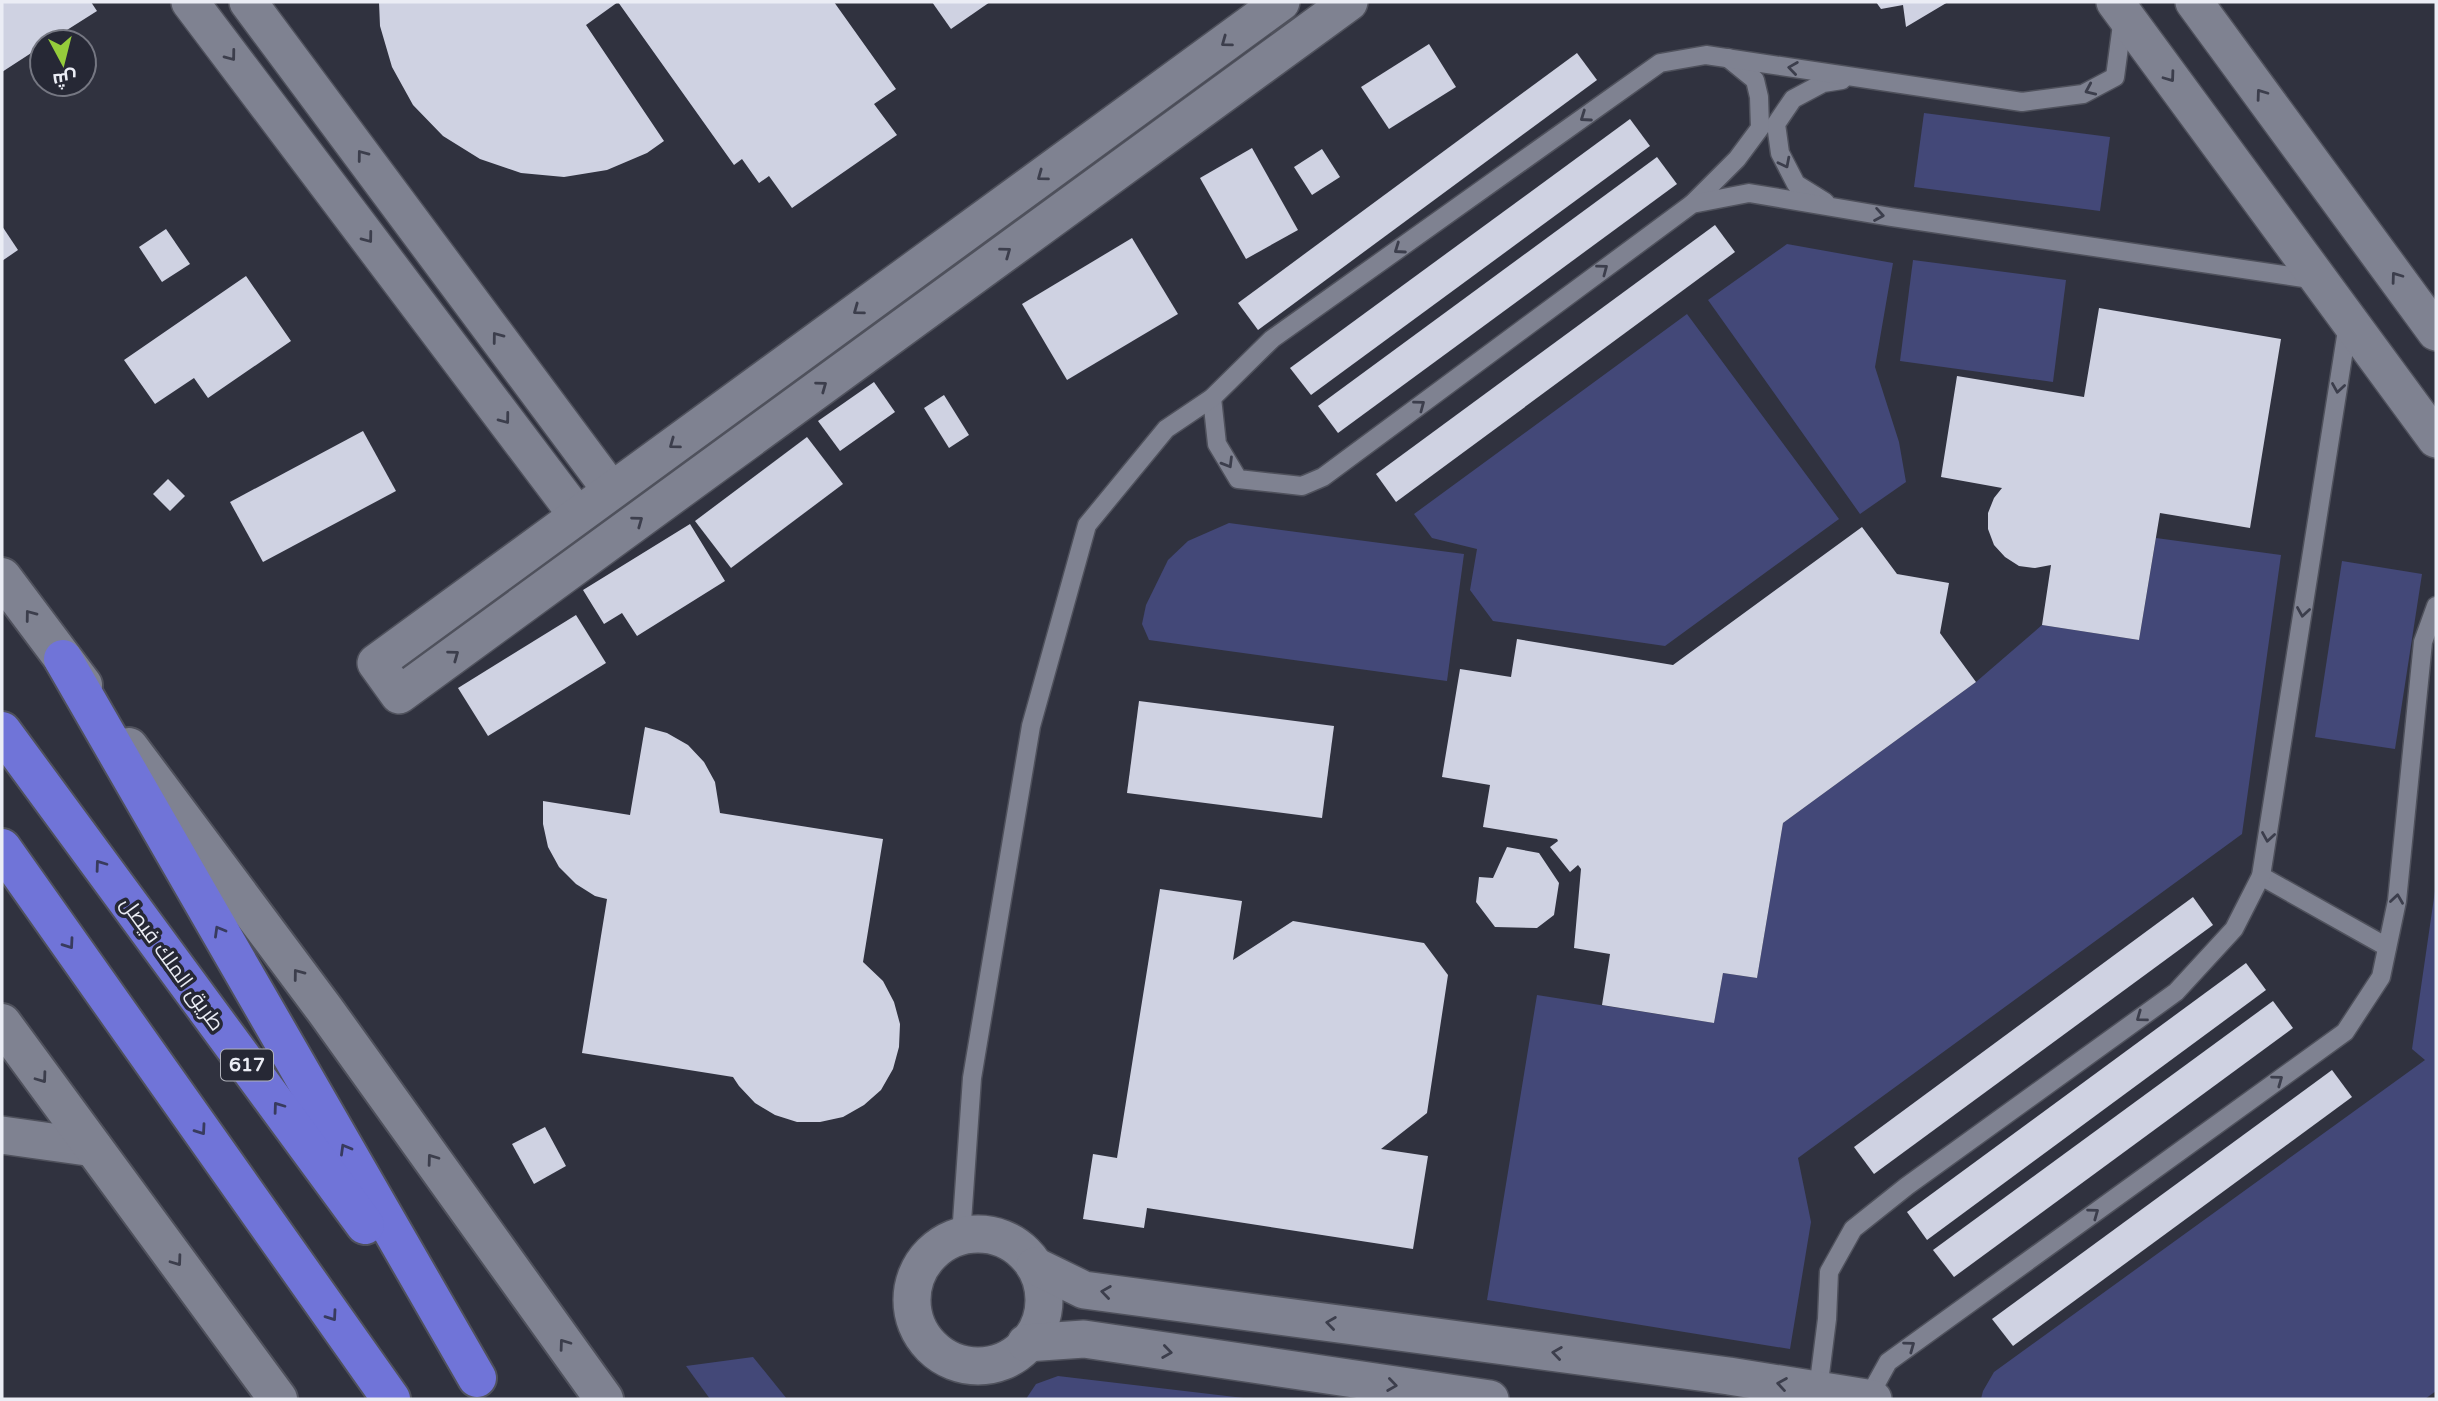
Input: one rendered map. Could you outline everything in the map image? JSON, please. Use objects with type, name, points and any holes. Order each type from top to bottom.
[{"type":"highway","points":[[63,659],[484,1389]]},
{"type":"highway","name":"طريق الملك فيصل","points":[[2,731],[484,1389]]},
{"type":"highway","points":[[2,848],[391,1399]]},
{"type":"main road","points":[[2,577],[325,1010],[604,1399]]},
{"type":"main road","points":[[2,1023],[278,1399]]},
{"type":"street","points":[[190,2],[578,515]]},
{"type":"street","points":[[248,2],[611,490]]},
{"type":"street","points":[[1281,2],[376,663],[399,695],[1349,2]]},
{"type":"street","points":[[2194,2],[2436,332]]},
{"type":"street","points":[[2119,8],[2436,439]]},
{"type":"street","points":[[2,1135],[94,1147]]},
{"type":"street","points":[[983,1234],[1003,1239],[1021,1250],[1035,1266],[1043,1287],[1043,1309],[1036,1330],[1023,1348],[1004,1361],[982,1365],[960,1363],[939,1354],[923,1338],[914,1318],[911,1297],[916,1276],[926,1258],[942,1244],[961,1236],[983,1234]]},
{"type":"street","points":[[1035,1266],[1084,1290],[1662,1383],[1729,1376],[1871,1399]]},
{"type":"street","points":[[1026,1343],[1084,1339],[1490,1399]]},
{"type":"street","points":[[1699,1399],[1729,1376]]},
{"type":"lane","points":[[961,1236],[972,1078],[1031,726],[1087,525],[1166,429],[1212,398],[1272,339],[1660,63],[1706,55],[2022,102],[2084,94],[2115,78],[2119,8]]},
{"type":"lane","points":[[1212,398],[1217,444],[1238,479],[1302,486],[1323,477],[1692,204],[1737,159],[1760,128],[1759,97],[1755,80],[1727,58]]},
{"type":"lane","points":[[1834,207],[1796,184],[1780,153],[1776,124],[1793,99],[1823,83],[1859,77]]},
{"type":"lane","points":[[1692,204],[1749,193],[2319,280]]},
{"type":"lane","points":[[1818,1390],[1827,1319],[1829,1272],[1853,1229],[1908,1186],[2176,992],[2234,929],[2261,876],[2349,320]]},
{"type":"lane","points":[[1871,1399],[1888,1362],[2345,1032],[2381,977],[2397,901],[2423,642],[2436,606]]},
{"type":"lane","points":[[2261,876],[2387,947]]},
{"type":"shaded area","points":[[1924,113],[2110,137],[2100,211],[1914,187]]},
{"type":"shaded area","points":[[1787,244],[1893,263],[1875,367],[1899,442],[1906,482],[1860,514],[1708,300]]},
{"type":"shaded area","points":[[1913,260],[2066,280],[2053,382],[1900,361]]},
{"type":"shaded area","points":[[1687,314],[1839,519],[1665,646],[1493,621],[1470,590],[1477,549],[1432,538],[1414,514]]},
{"type":"shaded area","points":[[1229,523],[1464,554],[1447,681],[1149,640],[1142,624],[1146,605],[1168,560],[1188,541]]},
{"type":"shaded area","points":[[2156,538],[2281,555],[2242,834],[1798,1158],[1811,1222],[1790,1349],[1487,1300],[1537,995],[1714,1023],[1723,973],[1757,978],[1783,823],[1976,682],[2042,625],[2139,640]]},
{"type":"shaded area","points":[[2342,561],[2422,574],[2395,749],[2315,737]]},
{"type":"shaded area","points":[[2436,884],[2436,1391],[2425,1399],[1981,1399],[1994,1372],[2425,1060],[2412,1049]]},
{"type":"shaded area","points":[[753,1357],[787,1399],[710,1399],[686,1366]]},
{"type":"shaded area","points":[[1058,1376],[1252,1399],[1026,1399],[1036,1384]]},
{"type":"building","points":[[2,2],[91,2],[97,11],[70,28],[28,28],[28,55],[2,72]]},
{"type":"building","points":[[379,2],[618,2],[586,25],[664,141],[647,153],[607,170],[564,177],[521,173],[480,159],[443,136],[413,105],[392,67],[380,26]]},
{"type":"building","points":[[618,2],[834,2],[896,89],[874,104],[897,135],[792,208],[769,176],[759,183],[742,159],[734,165]]},
{"type":"building","points":[[932,2],[990,2],[951,29]]},
{"type":"building","points":[[1876,2],[1948,2],[1906,27],[1903,5],[1881,9]]},
{"type":"building","points":[[1429,44],[1456,87],[1389,129],[1361,87]]},
{"type":"building","points":[[1577,53],[1597,80],[1258,330],[1238,303]]},
{"type":"building","points":[[1630,119],[1650,146],[1311,395],[1290,368]]},
{"type":"building","points":[[1252,148],[1298,230],[1246,259],[1200,178]]},
{"type":"building","points":[[1322,149],[1340,177],[1312,195],[1294,167]]},
{"type":"building","points":[[1657,157],[1677,184],[1338,433],[1318,406]]},
{"type":"building","points":[[1715,225],[1735,252],[1396,502],[1376,474]]},
{"type":"building","points":[[2,226],[18,250],[2,261]]},
{"type":"building","points":[[166,229],[190,264],[162,282],[139,247]]},
{"type":"building","points":[[1132,238],[1178,314],[1067,380],[1022,304]]},
{"type":"building","points":[[246,276],[291,341],[208,398],[194,378],[155,404],[124,360]]},
{"type":"building","points":[[2099,308],[2281,339],[2250,528],[2160,513],[2139,640],[2042,625],[2051,565],[2035,568],[2019,566],[2005,557],[1994,545],[1988,529],[1988,513],[2002,488],[1941,477],[1957,376],[2084,397]]},
{"type":"building","points":[[874,382],[895,412],[840,451],[818,421]]},
{"type":"building","points":[[944,395],[969,435],[949,448],[924,408]]},
{"type":"building","points":[[363,431],[396,491],[263,562],[230,502]]},
{"type":"building","points":[[807,437],[843,484],[731,568],[695,521]]},
{"type":"building","points":[[168,479],[185,496],[170,511],[153,494]]},
{"type":"building","points":[[690,524],[725,581],[637,636],[622,613],[604,624],[583,590]]},
{"type":"building","points":[[1862,527],[1897,574],[1949,583],[1940,633],[1976,682],[1783,823],[1757,978],[1723,973],[1714,1023],[1602,1005],[1610,954],[1574,948],[1581,869],[1578,865],[1570,872],[1550,847],[1557,839],[1483,827],[1490,785],[1442,777],[1460,669],[1511,677],[1517,639],[1673,665]]},
{"type":"building","points":[[576,615],[606,663],[488,736],[458,688]]},
{"type":"building","points":[[1139,701],[1334,726],[1322,818],[1127,793]]},
{"type":"building","points":[[645,727],[667,733],[688,745],[704,762],[715,782],[720,813],[883,839],[863,962],[883,981],[894,1002],[900,1024],[899,1047],[893,1069],[881,1090],[864,1105],[843,1117],[820,1122],[797,1122],[775,1115],[755,1103],[733,1077],[582,1053],[607,899],[595,896],[576,884],[559,867],[548,847],[543,824],[543,801],[630,815]]},
{"type":"building","points":[[1507,847],[1539,853],[1559,883],[1554,915],[1537,928],[1495,927],[1476,902],[1479,877],[1493,878]]},
{"type":"building","points":[[1160,889],[1242,901],[1233,960],[1293,921],[1424,943],[1448,975],[1427,1113],[1381,1149],[1428,1156],[1413,1249],[1147,1208],[1144,1228],[1083,1219],[1093,1154],[1117,1158]]},
{"type":"building","points":[[2193,897],[2213,925],[1874,1174],[1854,1147]]},
{"type":"building","points":[[2246,963],[2266,990],[1927,1240],[1907,1212]]},
{"type":"building","points":[[2273,1001],[2293,1028],[1954,1277],[1933,1250]]},
{"type":"building","points":[[2332,1070],[2352,1097],[2013,1346],[1992,1319]]},
{"type":"building","points":[[545,1127],[566,1166],[534,1184],[512,1144]]}]
